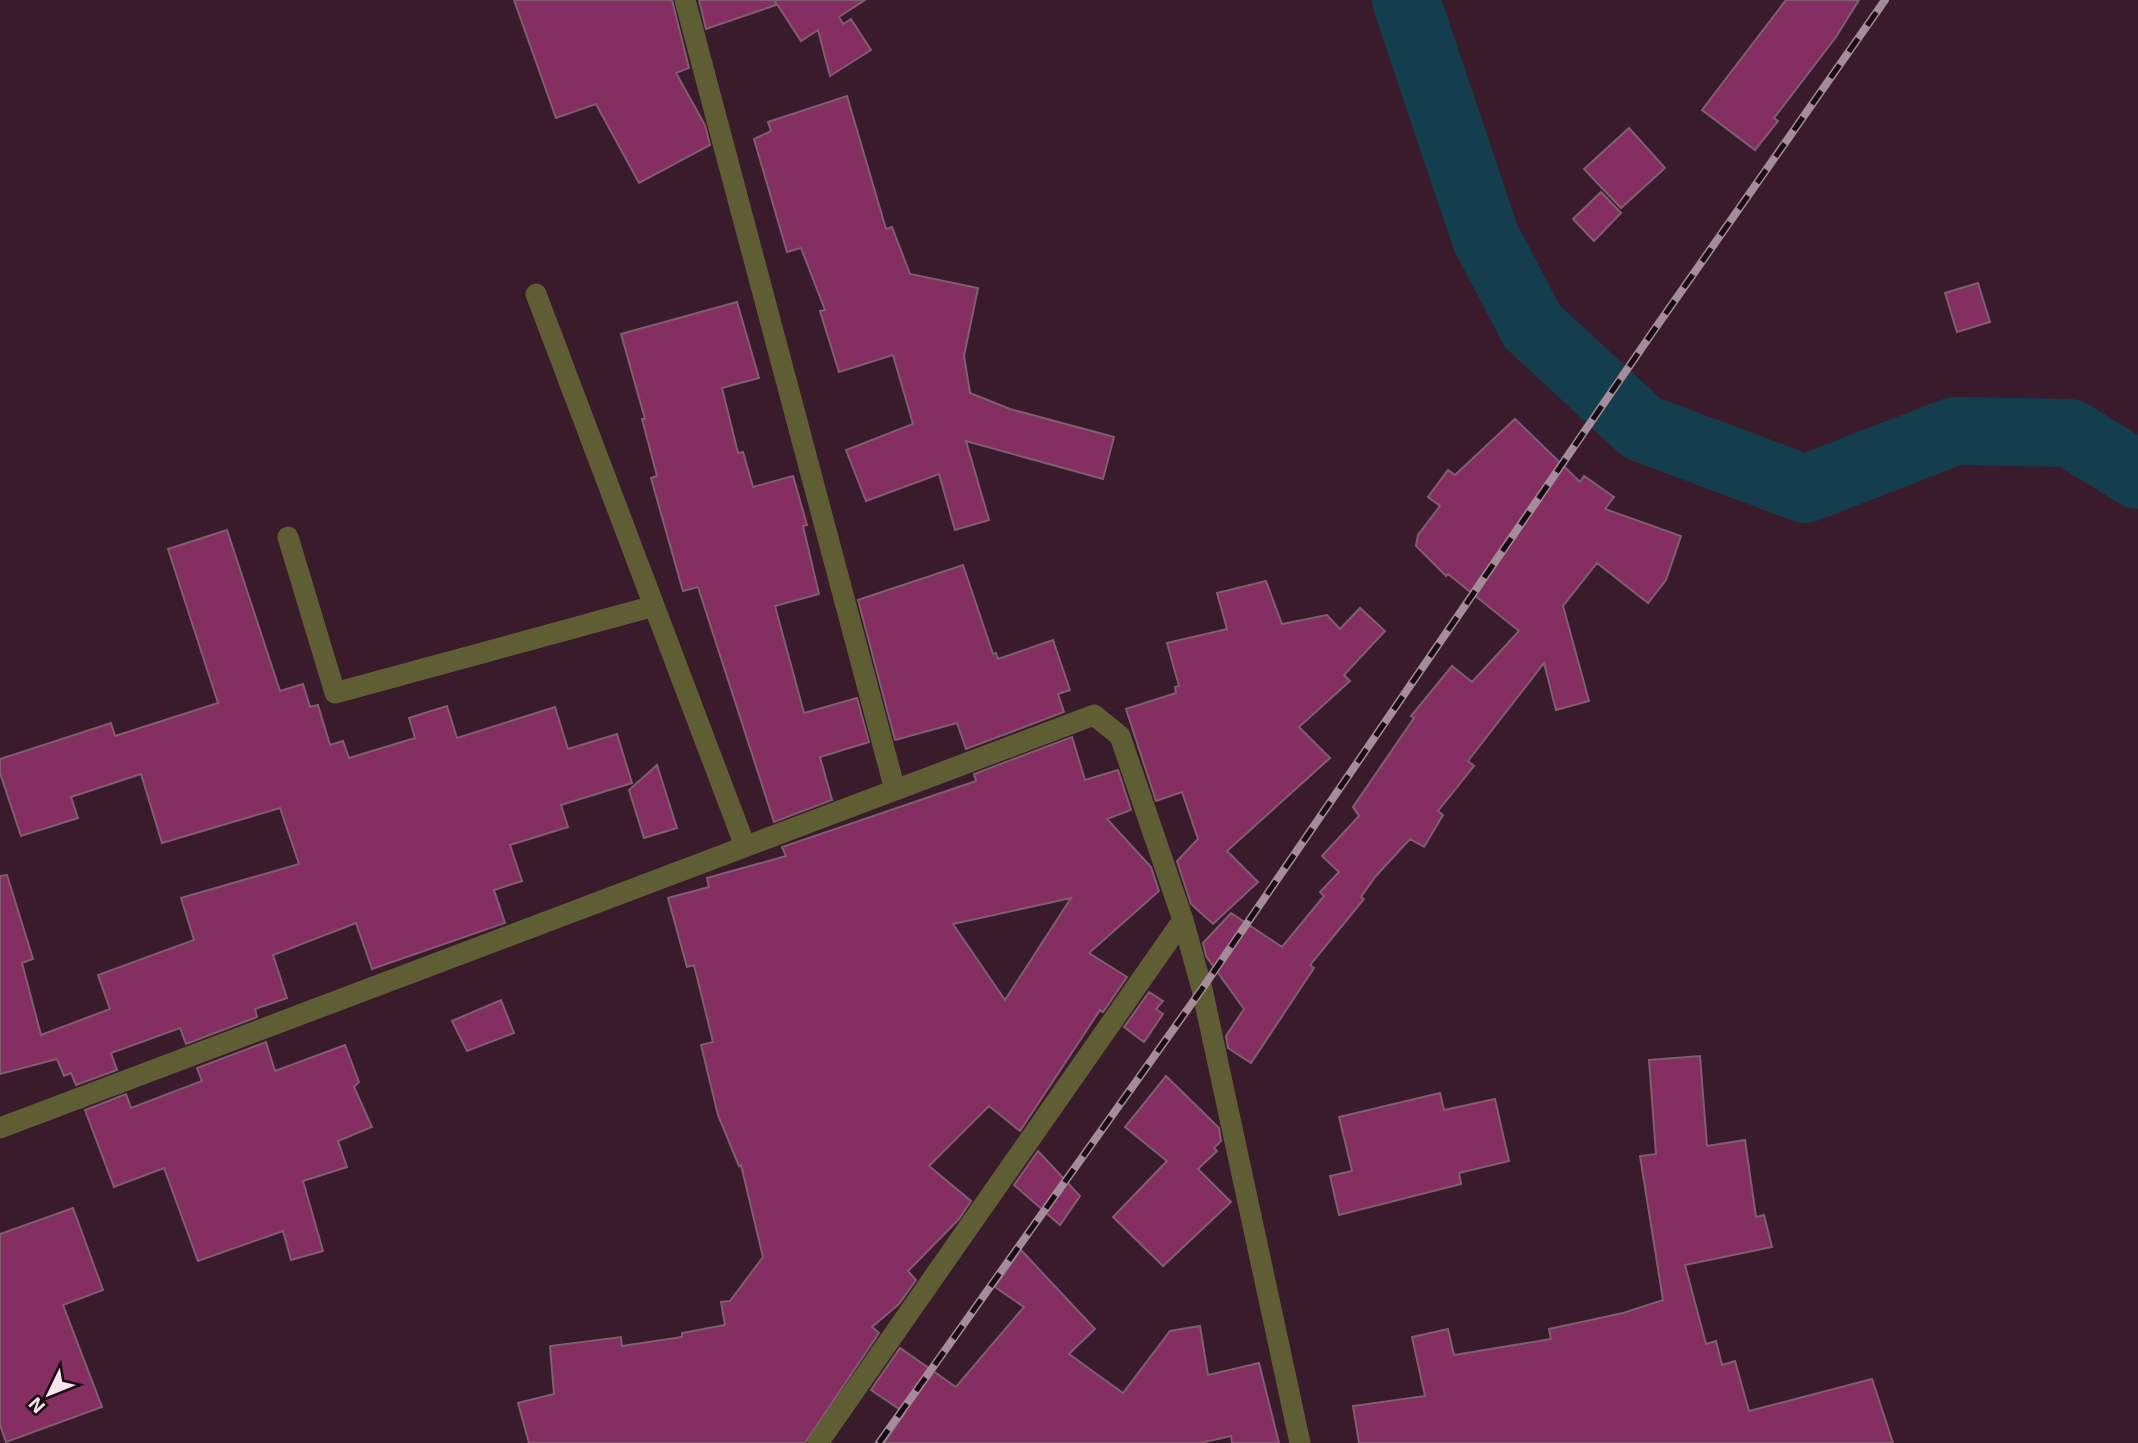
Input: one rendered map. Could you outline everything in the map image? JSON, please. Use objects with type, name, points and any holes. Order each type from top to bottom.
[{"type":"street","points":[[685,0],[895,790]]},
{"type":"street","points":[[536,295],[745,846]]},
{"type":"street","points":[[288,537],[335,692],[654,606]]},
{"type":"street","points":[[0,1128],[1094,715],[1120,736],[1183,919],[1202,989],[1300,1443]]},
{"type":"street","points":[[818,1443],[1183,919]]},
{"type":"building","points":[[514,0],[672,0],[689,68],[676,73],[705,125],[710,145],[639,183],[596,104],[556,118]]},
{"type":"building","points":[[699,0],[865,0],[839,17],[843,24],[851,19],[871,50],[830,76],[818,30],[801,41],[775,1],[776,5],[706,29]]},
{"type":"building","points":[[1786,0],[1859,0],[1836,37],[1774,118],[1778,121],[1755,150],[1702,110]]},
{"type":"building","points":[[847,96],[886,229],[892,227],[910,274],[978,288],[964,356],[970,393],[1010,409],[1114,437],[1103,479],[966,441],[989,520],[955,530],[939,474],[866,501],[846,450],[913,424],[893,355],[839,372],[820,311],[825,310],[801,248],[787,252],[754,139],[771,131],[768,122]]},
{"type":"building","points":[[1629,128],[1665,168],[1621,208],[1584,169]]},
{"type":"building","points":[[1601,192],[1621,213],[1594,241],[1573,219]]},
{"type":"building","points":[[1978,283],[1990,322],[1957,332],[1945,293]]},
{"type":"building","points":[[737,302],[759,378],[722,388],[738,453],[743,452],[753,487],[793,476],[807,525],[803,526],[819,594],[775,606],[804,713],[857,698],[869,742],[820,757],[832,800],[774,822],[698,587],[683,591],[651,478],[657,476],[642,419],[645,419],[621,334]]},
{"type":"building","points":[[1515,419],[1580,482],[1584,476],[1614,497],[1605,509],[1681,536],[1666,580],[1648,603],[1597,563],[1563,606],[1589,701],[1556,710],[1544,663],[1468,761],[1474,766],[1438,811],[1443,815],[1424,847],[1410,839],[1375,877],[1361,897],[1364,899],[1310,965],[1314,968],[1251,1063],[1228,1048],[1226,1036],[1244,1009],[1206,956],[1203,943],[1231,913],[1282,947],[1324,896],[1320,892],[1339,872],[1322,856],[1359,816],[1353,807],[1414,718],[1411,716],[1452,666],[1472,682],[1519,631],[1448,574],[1446,576],[1416,546],[1418,535],[1440,506],[1428,497],[1448,470],[1455,475]]},
{"type":"building","points":[[227,530],[280,691],[303,684],[310,707],[318,705],[330,745],[343,741],[349,758],[415,738],[409,718],[447,706],[457,738],[555,707],[568,749],[617,734],[632,783],[561,805],[568,827],[510,845],[522,881],[494,890],[505,923],[372,969],[356,923],[273,955],[287,998],[255,1009],[257,1017],[186,1044],[180,1028],[111,1053],[117,1070],[76,1085],[71,1073],[64,1076],[57,1059],[0,1074],[0,876],[7,875],[33,959],[22,963],[41,1035],[110,1009],[98,975],[194,940],[181,898],[299,864],[280,808],[162,843],[141,774],[71,797],[78,818],[21,836],[0,773],[0,759],[111,723],[115,736],[218,703],[168,549]]},
{"type":"building","points":[[963,565],[993,654],[996,653],[998,659],[1053,640],[1070,690],[1058,694],[1064,712],[966,749],[957,723],[895,740],[858,600]]},
{"type":"building","points":[[1266,581],[1282,624],[1327,615],[1340,629],[1360,608],[1385,631],[1344,675],[1350,681],[1299,727],[1330,758],[1227,851],[1258,882],[1213,924],[1191,904],[1177,861],[1198,839],[1182,792],[1156,801],[1126,709],[1176,693],[1175,687],[1179,686],[1167,643],[1227,629],[1217,593]]},
{"type":"building","points":[[1072,737],[1085,780],[1118,770],[1131,810],[1107,819],[1151,867],[1159,891],[1089,953],[1127,977],[1103,1012],[1100,1010],[1020,1131],[989,1106],[929,1166],[971,1201],[959,1219],[908,1271],[916,1280],[899,1304],[872,1327],[879,1333],[805,1443],[529,1443],[518,1403],[554,1394],[550,1346],[621,1337],[622,1346],[682,1337],[682,1333],[725,1325],[721,1302],[730,1301],[763,1257],[741,1165],[739,1166],[718,1115],[701,1045],[713,1042],[694,965],[687,967],[668,898],[709,887],[707,878],[786,856],[782,847],[976,781],[974,774]],"holes":[[[1071,898],[1005,1000],[953,924]]]},
{"type":"building","points":[[657,765],[677,828],[644,838],[629,790]]},
{"type":"building","points":[[1149,992],[1163,1001],[1156,1009],[1163,1014],[1144,1042],[1124,1027]]},
{"type":"building","points":[[501,1000],[514,1033],[467,1051],[452,1021]]},
{"type":"building","points":[[266,1042],[275,1071],[345,1045],[359,1082],[354,1087],[372,1127],[338,1141],[347,1167],[303,1181],[323,1251],[291,1260],[283,1231],[198,1261],[164,1168],[114,1187],[85,1110],[126,1094],[131,1108],[202,1081],[197,1068]]},
{"type":"building","points":[[1700,1056],[1707,1146],[1745,1140],[1756,1217],[1764,1215],[1772,1247],[1685,1265],[1706,1344],[1716,1341],[1722,1365],[1735,1361],[1749,1411],[1872,1379],[1893,1443],[1359,1443],[1353,1406],[1425,1396],[1412,1337],[1448,1329],[1454,1355],[1551,1339],[1549,1329],[1623,1313],[1663,1300],[1640,1156],[1656,1154],[1649,1060]]},
{"type":"building","points":[[1166,1076],[1219,1128],[1221,1141],[1214,1148],[1217,1151],[1198,1169],[1231,1202],[1163,1266],[1113,1217],[1167,1161],[1125,1127]]},
{"type":"building","points":[[1440,1093],[1444,1110],[1495,1099],[1509,1161],[1459,1173],[1461,1184],[1339,1215],[1330,1176],[1352,1171],[1339,1117]]},
{"type":"building","points":[[1038,1151],[1080,1196],[1060,1225],[1014,1185]]},
{"type":"building","points":[[73,1208],[103,1290],[63,1305],[102,1407],[6,1442],[0,1425],[0,1234]]},
{"type":"building","points":[[1021,1250],[1095,1329],[1069,1354],[1123,1393],[1170,1331],[1200,1326],[1208,1375],[1259,1363],[1279,1443],[1232,1443],[1231,1436],[1200,1443],[884,1443],[905,1413],[871,1390],[900,1348],[956,1387],[1024,1307],[995,1287]]},
{"type":"waterway","points":[[1406,0],[1485,236],[1532,326],[1642,428],[1805,489],[1955,431],[2070,433],[2138,475]]},
{"type":"railway","points":[[879,1443],[1202,989],[1652,333],[1885,0]]}]
